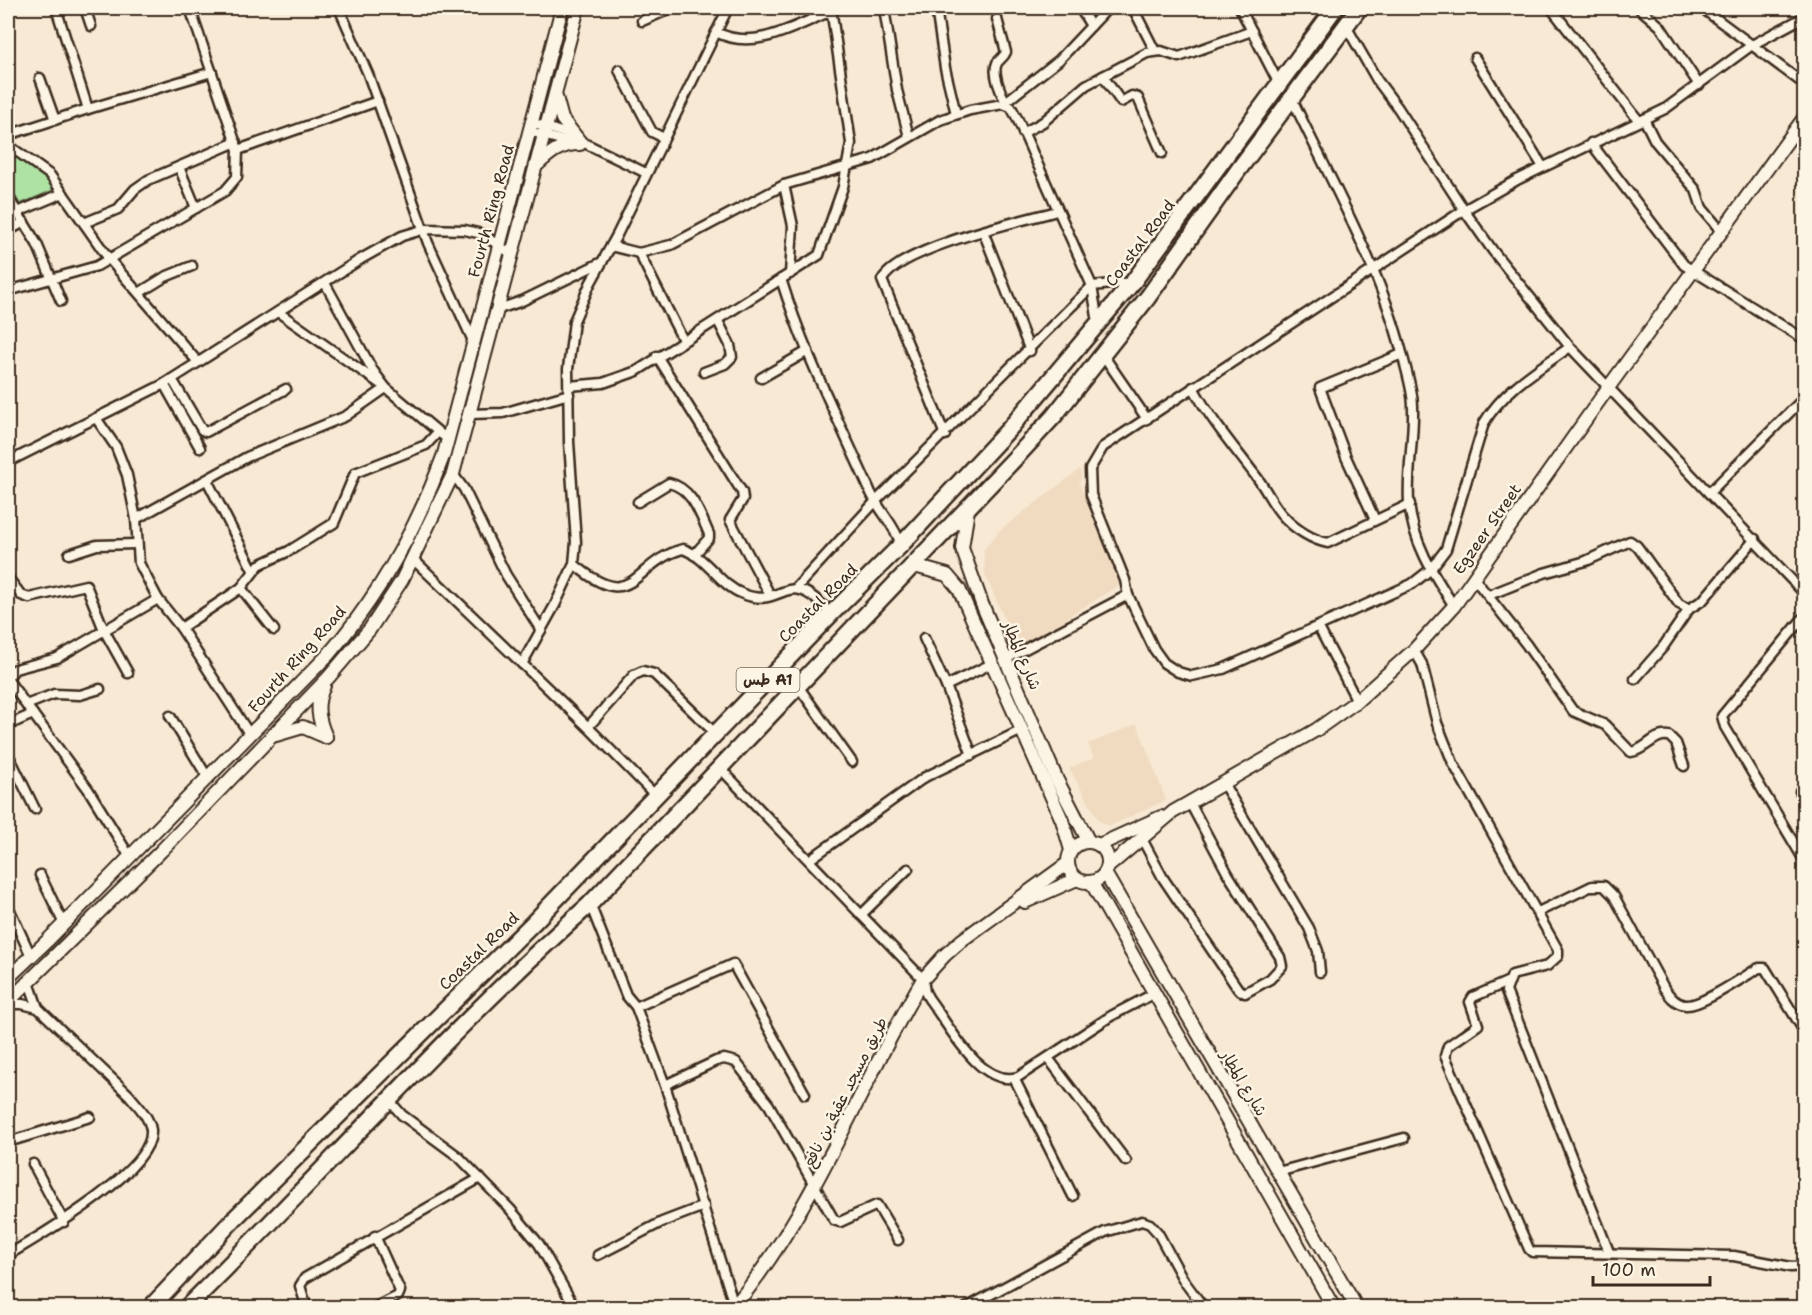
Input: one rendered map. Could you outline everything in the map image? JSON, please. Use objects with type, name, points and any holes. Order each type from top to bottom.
[{"type":"highway","name":"Coastal Road","points":[[150,1308],[533,922],[831,614],[901,545],[1010,428],[1099,326],[1335,8]]},
{"type":"highway","points":[[186,1308],[388,1099],[512,976],[590,904],[1054,416],[1104,356],[1359,8]]},
{"type":"highway","points":[[533,922],[532,933],[536,938],[550,940]]},
{"type":"highway","points":[[497,956],[510,960],[512,976]]},
{"type":"street","points":[[56,8],[88,109]]},
{"type":"street","points":[[85,8],[91,26]]},
{"type":"street","points":[[339,8],[378,101],[442,277],[475,344]]},
{"type":"street","name":"Fourth Ring Road","points":[[8,978],[208,778],[335,646],[375,593],[415,522],[437,473],[443,435],[475,344],[498,244],[562,8]]},
{"type":"street","name":"Fourth Ring Road","points":[[8,1003],[328,678],[370,629],[414,560],[453,474],[510,253],[578,8]]},
{"type":"street","points":[[642,21],[672,8]]},
{"type":"street","points":[[522,664],[574,564],[576,542],[569,442],[569,390],[574,321],[728,8]]},
{"type":"street","points":[[885,8],[897,90],[909,137]]},
{"type":"street","points":[[936,8],[945,68],[956,114]]},
{"type":"street","points":[[1080,8],[1091,26]]},
{"type":"street","points":[[612,246],[639,253],[671,245],[784,185],[872,159],[931,124],[956,114],[1005,103],[1059,60],[1108,8]]},
{"type":"street","points":[[1133,8],[1155,51]]},
{"type":"street","points":[[1240,8],[1279,84]]},
{"type":"street","points":[[1551,8],[1696,190],[1702,207],[1722,232]]},
{"type":"street","points":[[1639,8],[1660,26],[1699,85]]},
{"type":"street","points":[[1702,8],[1804,84]]},
{"type":"street","points":[[470,414],[502,413],[569,390],[622,378],[718,321],[819,255],[843,188],[851,143],[831,9],[757,40],[731,40],[716,32]]},
{"type":"street","points":[[8,291],[53,277],[86,271],[233,183],[239,171],[237,146],[193,10]]},
{"type":"street","points":[[1570,347],[1515,387],[1490,413],[1484,423],[1446,549],[1430,570],[1412,584],[1319,628],[1223,669],[1192,676],[1178,672],[1164,663],[1154,649],[1128,595],[1125,580],[1091,495],[1090,469],[1103,447],[1464,210],[1543,167],[1642,120],[1699,85],[1752,45],[1804,17]]},
{"type":"street","points":[[997,20],[1006,52],[996,64],[1000,90],[1005,103],[1011,107],[1092,286],[1099,326]]},
{"type":"street","points":[[1346,26],[1377,80],[1464,210],[1493,251],[1570,347],[1804,593]]},
{"type":"street","points":[[1023,134],[1043,122],[1071,96],[1135,58],[1155,51],[1179,57],[1252,31]]},
{"type":"street","points":[[1475,58],[1492,90],[1543,167]]},
{"type":"street","points":[[618,70],[652,132],[664,138]]},
{"type":"street","points":[[8,135],[212,72]]},
{"type":"street","points":[[1103,76],[1120,102],[1132,96],[1138,98],[1162,153]]},
{"type":"street","points":[[40,78],[55,120]]},
{"type":"street","points":[[555,94],[562,118],[582,144]]},
{"type":"street","points":[[1292,99],[1372,271],[1402,354],[1413,406],[1409,466],[1410,504],[1421,550],[1430,570],[1454,606]]},
{"type":"street","points":[[84,223],[118,208],[148,180],[179,167],[378,101]]},
{"type":"street","name":"Egzeer Street","points":[[1106,870],[1173,812],[1316,730],[1357,701],[1414,650],[1454,606],[1608,388],[1804,118]]},
{"type":"street","points":[[530,127],[545,130],[582,144],[646,174]]},
{"type":"street","points":[[535,167],[553,150],[564,145],[582,144]]},
{"type":"street","points":[[1591,144],[1672,251],[1695,271],[1804,339]]},
{"type":"street","points":[[8,145],[39,166],[63,192],[109,259],[197,361]]},
{"type":"street","points":[[179,167],[196,207]]},
{"type":"street","points":[[784,185],[793,226],[790,274]]},
{"type":"street","points":[[18,212],[63,192]]},
{"type":"street","points":[[8,197],[53,277],[61,301]]},
{"type":"street","points":[[945,435],[883,287],[882,280],[886,271],[900,262],[982,231],[1057,211]]},
{"type":"street","points":[[8,231],[24,222]]},
{"type":"street","points":[[8,462],[168,381],[402,236],[424,229],[465,230],[482,234],[510,253]]},
{"type":"street","points":[[982,231],[1030,351]]},
{"type":"street","points":[[639,253],[683,340]]},
{"type":"street","points":[[496,310],[530,297],[602,262]]},
{"type":"street","points":[[139,293],[165,277],[192,266]]},
{"type":"street","points":[[781,279],[793,317],[875,502],[897,533],[901,545]]},
{"type":"street","points":[[574,564],[592,580],[611,587],[629,584],[675,551],[683,549],[694,555],[742,594],[756,597],[796,588],[875,502],[1030,351],[1092,286],[1133,282]]},
{"type":"street","points":[[325,283],[372,369],[386,388]]},
{"type":"street","points":[[181,628],[241,588],[253,570],[334,523],[355,473],[426,445],[443,435],[386,388],[278,312]]},
{"type":"street","points":[[704,372],[725,364],[732,357],[730,345],[718,321]]},
{"type":"street","points":[[761,378],[808,351]]},
{"type":"street","points":[[1375,520],[1346,456],[1320,388],[1402,354]]},
{"type":"street","points":[[657,356],[742,492],[743,499],[731,516],[730,522],[770,595]]},
{"type":"street","points":[[1104,356],[1147,419]]},
{"type":"street","points":[[168,381],[202,430],[206,432],[286,388]]},
{"type":"street","points":[[168,381],[200,448]]},
{"type":"street","points":[[1192,387],[1210,417],[1257,477],[1279,512],[1299,530],[1328,543],[1410,504]]},
{"type":"street","points":[[136,519],[256,453],[346,416],[386,388]]},
{"type":"street","points":[[1709,493],[1804,398]]},
{"type":"street","points":[[96,418],[122,459],[136,519],[139,563],[159,599],[181,628],[250,735]]},
{"type":"street","points":[[453,474],[464,489],[506,576],[541,630]]},
{"type":"street","points":[[207,480],[253,570]]},
{"type":"street","points":[[638,502],[669,483],[682,487],[690,496],[709,534],[709,538],[694,555]]},
{"type":"street","name":"شارع المطار","points":[[968,509],[962,548],[981,604],[1057,780],[1094,843]]},
{"type":"street","points":[[1635,679],[1663,647],[1689,609],[1703,600],[1755,539]]},
{"type":"street","points":[[1489,596],[1544,573],[1586,561],[1630,541],[1637,546],[1679,604],[1689,609]]},
{"type":"street","points":[[69,554],[98,545],[136,544]]},
{"type":"street","points":[[414,560],[588,727],[655,795]]},
{"type":"street","name":"شارع المطار","points":[[911,565],[947,575],[959,589],[1062,820],[1071,850]]},
{"type":"street","points":[[1473,577],[1574,711],[1605,725],[1631,753],[1640,750],[1658,737],[1669,736],[1676,743],[1684,766]]},
{"type":"street","points":[[8,578],[21,595],[29,598],[86,585],[104,630],[128,674]]},
{"type":"street","points":[[241,588],[274,630]]},
{"type":"street","points":[[796,588],[814,595],[831,614]]},
{"type":"street","points":[[1006,658],[1128,595]]},
{"type":"street","points":[[130,857],[88,789],[8,679],[15,669],[57,658],[159,599]]},
{"type":"street","points":[[968,610],[981,604]]},
{"type":"street","points":[[1804,617],[1722,716],[1725,727],[1804,860]]},
{"type":"street","points":[[1319,628],[1357,701]]},
{"type":"street","points":[[924,638],[946,686],[972,755]]},
{"type":"street","points":[[1414,650],[1422,664],[1437,723],[1454,763],[1558,950],[1558,956],[1546,966],[1516,972],[1507,982],[1473,997],[1470,1002],[1478,1025],[1448,1047],[1445,1056],[1529,1249],[1533,1252],[1734,1256],[1791,1267],[1804,1266]]},
{"type":"street","points":[[946,686],[993,663]]},
{"type":"street","points":[[588,727],[629,680],[643,670],[654,674],[716,734]]},
{"type":"street","points":[[270,739],[284,731],[303,727],[326,736],[318,716],[318,704],[328,678]]},
{"type":"street","points":[[798,686],[852,762]]},
{"type":"street","points":[[26,705],[54,694],[80,695],[100,689]]},
{"type":"street","points":[[8,725],[33,714]]},
{"type":"street","points":[[170,716],[208,778]]},
{"type":"street","points":[[809,860],[926,777],[1022,730]]},
{"type":"street","points":[[8,754],[35,809]]},
{"type":"street","points":[[719,767],[756,808],[924,979],[925,992],[929,999],[980,1068],[1002,1079],[1014,1078],[1111,1016],[1153,994]]},
{"type":"street","points":[[1223,783],[1309,928],[1318,951],[1320,972]]},
{"type":"street","points":[[1142,839],[1163,878],[1238,989],[1245,993],[1270,979],[1282,966],[1280,957],[1228,874],[1190,803]]},
{"type":"street","points":[[1094,843],[1107,854],[1106,870],[1091,882],[1077,879],[1070,872],[1068,863],[1071,850],[1079,844],[1094,843],[1173,812]]},
{"type":"street","name":"طريق مسجد عقبة بن نافع","points":[[734,1307],[780,1245],[815,1185],[924,979],[954,947],[1068,863]]},
{"type":"street","points":[[861,915],[908,869]]},
{"type":"street","name":"شارع المطار","points":[[1106,870],[1358,1308]]},
{"type":"street","points":[[40,875],[64,924]]},
{"type":"street","name":"طريق مسجد عقبة بن نافع","points":[[1005,911],[1077,879]]},
{"type":"street","name":"شارع المطار","points":[[1091,882],[1334,1308]]},
{"type":"street","points":[[1538,912],[1592,886],[1604,886],[1614,896],[1664,988],[1673,1000],[1684,1005],[1696,1003],[1759,968],[1765,968],[1804,1031]]},
{"type":"street","points":[[590,904],[626,995],[636,1007],[665,1085],[734,1307]]},
{"type":"street","points":[[8,906],[31,956]]},
{"type":"street","points":[[636,1007],[733,964],[805,1094]]},
{"type":"street","points":[[8,1255],[64,1222],[99,1197],[127,1169],[149,1141],[151,1128],[142,1110],[129,1095],[38,1008],[29,982]]},
{"type":"street","points":[[1507,982],[1506,991],[1511,1005],[1609,1252]]},
{"type":"street","points":[[8,1003],[38,1008]]},
{"type":"street","points":[[1048,1058],[1126,1161]]},
{"type":"street","points":[[665,1085],[716,1061],[724,1059],[736,1062],[769,1105],[837,1222],[877,1205],[898,1240]]},
{"type":"street","points":[[1014,1078],[1073,1196]]},
{"type":"street","points":[[388,1099],[402,1115],[459,1157],[530,1232],[575,1308]]},
{"type":"street","points":[[8,1142],[90,1118]]},
{"type":"street","points":[[1278,1172],[1404,1138]]},
{"type":"street","points":[[33,1164],[64,1222]]},
{"type":"street","points":[[308,1308],[300,1292],[301,1282],[375,1236],[480,1179]]},
{"type":"street","points":[[598,1255],[662,1222],[704,1206]]},
{"type":"street","points":[[1282,1218],[1299,1209]]},
{"type":"street","points":[[966,1308],[1105,1232],[1142,1221],[1150,1224],[1158,1233],[1184,1281],[1204,1308]]},
{"type":"street","points":[[373,1308],[398,1296],[400,1291],[375,1236]]},
{"type":"shaded area","points":[[1080,469],[1082,479],[1079,482],[1122,583],[1018,649],[985,575],[984,549],[999,531]]},
{"type":"shaded area","points":[[1137,724],[1166,800],[1110,826],[1099,821],[1069,768],[1094,758],[1088,744]]},
{"type":"green space","points":[[8,151],[28,160],[39,169],[54,187],[51,191],[20,204],[8,183]]}]
